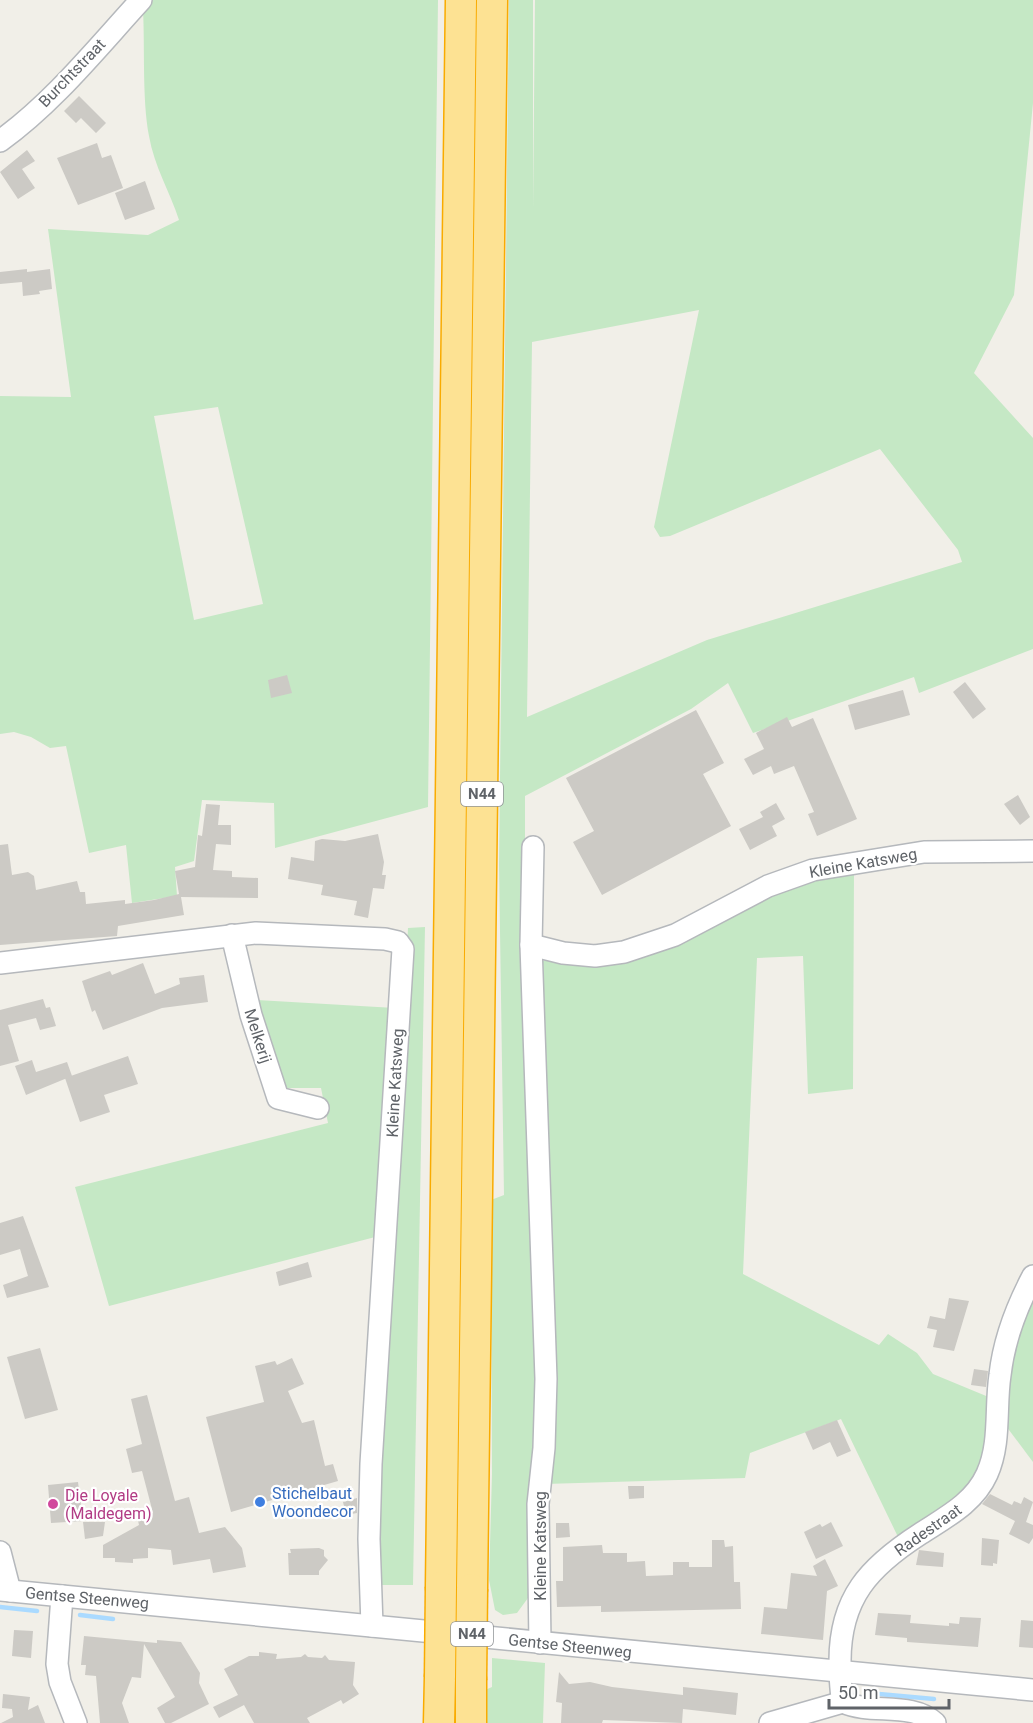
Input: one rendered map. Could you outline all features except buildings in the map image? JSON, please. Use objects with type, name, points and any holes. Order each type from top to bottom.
[{"type":"highway","name":"N44","points":[[439,1723],[461,0]]},
{"type":"highway","name":"N44","points":[[471,1723],[492,0]]},
{"type":"street","name":"Burchtstraat","points":[[0,141],[20,126],[69,78],[141,0]]},
{"type":"street","name":"Kleine Katsweg","points":[[533,847],[531,945],[546,1379],[544,1448],[538,1504],[540,1642]]},
{"type":"street","name":"Kleine Katsweg","points":[[531,945],[563,953],[595,956],[624,952],[675,935],[768,886],[813,870],[924,852],[1033,851]]},
{"type":"street","name":"Kleine Katsweg","points":[[0,963],[94,954],[232,935],[299,933],[386,939],[398,942],[403,949],[371,1464],[369,1539],[372,1626]]},
{"type":"street","name":"Melkerij","points":[[232,935],[251,1015],[278,1098],[318,1108]]},
{"type":"street","name":"Radestraat","points":[[843,1702],[840,1636],[844,1616],[859,1588],[881,1563],[973,1497],[986,1476],[994,1454],[999,1377],[1005,1346],[1018,1304],[1033,1276]]},
{"type":"street","points":[[0,1552],[5,1590]]},
{"type":"street","name":"Gentse Steenweg","points":[[5,1590],[1033,1690]]},
{"type":"street","points":[[62,1596],[57,1664],[60,1682],[76,1723]]},
{"type":"street","points":[[770,1723],[843,1702],[870,1709],[914,1712],[925,1715],[935,1723]]},
{"type":"green space","points":[[153,0],[438,0],[428,807],[275,848],[274,803],[202,800],[194,861],[175,867],[177,896],[132,903],[126,845],[89,853],[66,746],[50,748],[31,737],[14,732],[0,734],[0,396],[71,397],[48,229],[148,235],[179,220],[149,136],[145,90],[143,10]],"holes":[[[218,407],[263,604],[194,620],[154,416]]]},
{"type":"green space","points":[[509,0],[533,0],[533,209],[535,0],[1033,0],[1033,103],[1014,295],[974,373],[1033,438],[1033,649],[919,693],[914,677],[753,733],[728,683],[691,709],[525,796],[535,1267],[536,1587],[517,1613],[503,1615],[495,1610],[489,1580],[492,1474],[491,1200],[504,1195],[499,865]],"holes":[[[699,310],[654,527],[660,537],[670,536],[880,449],[958,550],[962,562],[707,640],[527,717],[532,342]]]},
{"type":"green space","points":[[854,871],[853,1089],[808,1094],[803,956],[757,958],[743,1274],[879,1345],[888,1334],[917,1353],[933,1374],[991,1398],[989,1450],[968,1490],[899,1539],[841,1419],[750,1453],[745,1478],[545,1484],[536,961],[614,960],[709,921],[714,928],[715,922],[782,890]]},
{"type":"green space","points":[[425,927],[413,1585],[376,1585],[408,928]]},
{"type":"green space","points":[[257,1000],[395,1008],[379,1236],[109,1306],[75,1187],[328,1123],[321,1088],[285,1088]]},
{"type":"green space","points":[[1033,1288],[1033,1462],[1006,1426],[1004,1375]]},
{"type":"green space","points":[[492,1658],[545,1663],[543,1723],[485,1723],[485,1690],[492,1687]]},
{"type":"waterway","points":[[0,1607],[37,1611]]},
{"type":"waterway","points":[[80,1615],[113,1619]]},
{"type":"waterway","points":[[868,1693],[934,1699]]},
{"type":"place","name":"Stichelbaut Woondecor","points":[[260,1502]]},
{"type":"place","name":"Die Loyale (Maldegem)","points":[[53,1504]]}]
